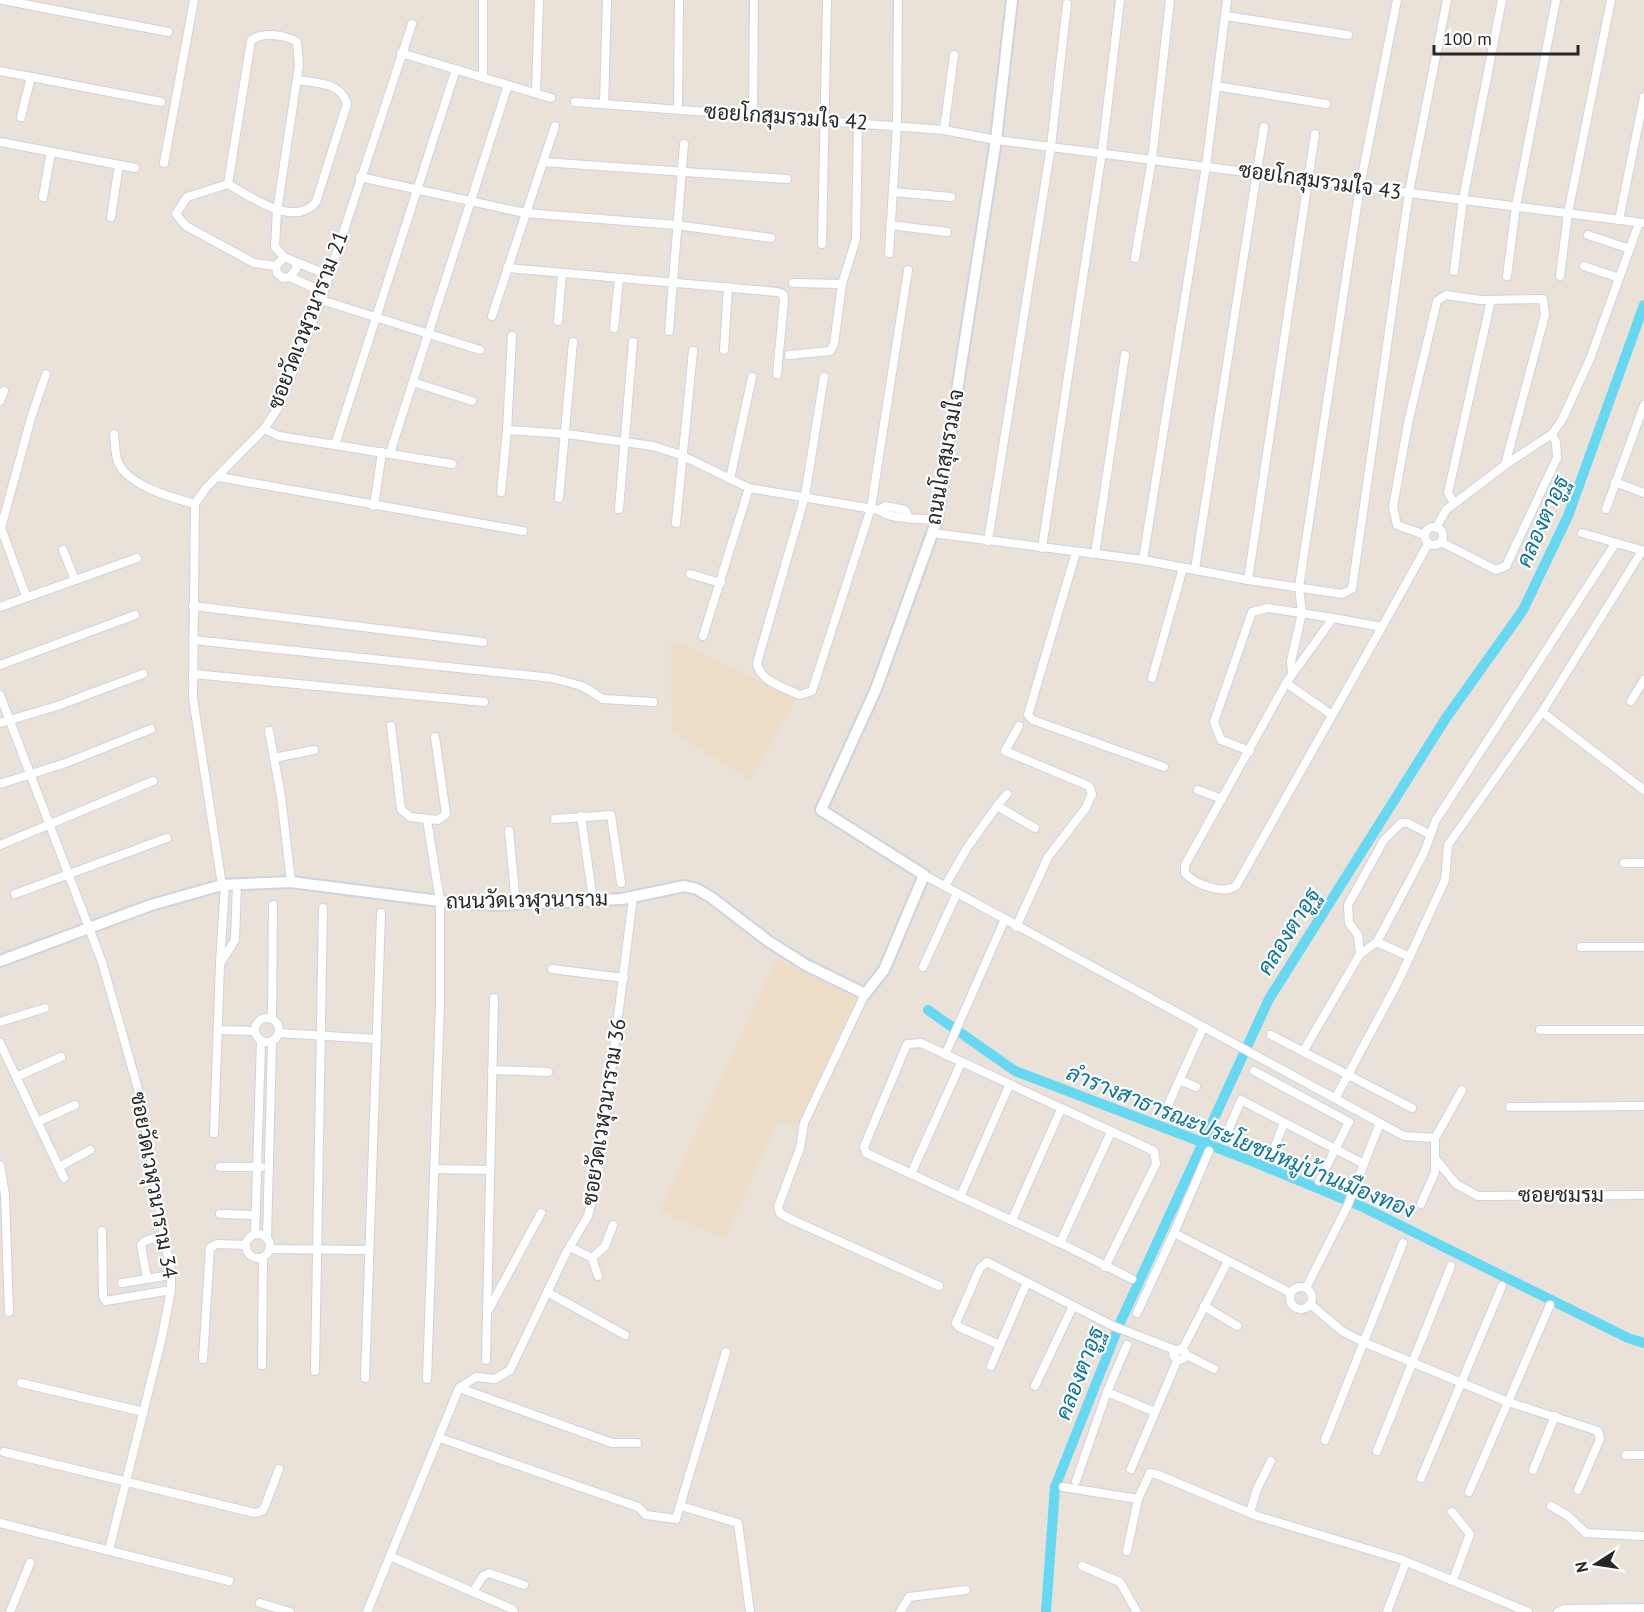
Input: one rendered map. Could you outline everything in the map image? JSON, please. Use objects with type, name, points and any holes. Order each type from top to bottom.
[{"type":"street","points":[[3,0],[168,32]]},
{"type":"street","points":[[164,164],[194,0]]},
{"type":"street","points":[[483,0],[483,78]]},
{"type":"street","points":[[536,93],[539,0]]},
{"type":"street","points":[[604,104],[607,0]]},
{"type":"street","points":[[678,109],[679,0]]},
{"type":"street","points":[[753,114],[754,0]]},
{"type":"street","points":[[822,244],[827,0]]},
{"type":"street","points":[[889,253],[897,124],[898,0]]},
{"type":"street","name":"ถนนโกสุมรวมใจ","points":[[924,875],[821,810],[876,689],[937,520],[996,140],[1012,0]]},
{"type":"street","points":[[1042,548],[1102,152],[1120,0]]},
{"type":"street","points":[[1135,258],[1152,159],[1170,0]]},
{"type":"street","points":[[1143,561],[1206,166],[1227,0]]},
{"type":"street","points":[[1292,674],[1291,661],[1302,613],[1299,587],[1360,186],[1397,0]]},
{"type":"street","points":[[932,533],[1095,554],[1195,569],[1248,580],[1348,593],[1355,584],[1409,192],[1447,0]]},
{"type":"street","points":[[1454,271],[1464,200],[1502,0]]},
{"type":"street","points":[[1507,276],[1516,207],[1556,0]]},
{"type":"street","points":[[1560,276],[1568,213],[1611,0]]},
{"type":"street","points":[[988,541],[1051,146],[1067,4]]},
{"type":"street","points":[[1226,16],[1348,35]]},
{"type":"street","name":"ซอยวัดเวฬุวนาราม 21","points":[[195,504],[206,488],[264,429],[280,405],[322,296],[412,24]]},
{"type":"street","points":[[228,184],[251,41],[261,35],[291,38],[297,42],[297,80],[277,211],[275,247],[284,257],[328,275]]},
{"type":"street","points":[[401,53],[551,98]]},
{"type":"street","points":[[944,130],[954,55]]},
{"type":"street","points":[[335,445],[456,69]]},
{"type":"street","points":[[0,71],[161,102]]},
{"type":"street","points":[[21,117],[31,77]]},
{"type":"street","points":[[276,266],[254,263],[180,221],[176,214],[187,197],[228,184],[277,211],[305,211],[316,202],[347,104],[344,93],[335,87],[297,80]]},
{"type":"street","points":[[374,506],[386,452],[413,382],[508,85]]},
{"type":"street","points":[[1216,86],[1326,104]]},
{"type":"street","points":[[1619,220],[1644,97]]},
{"type":"street","name":"ซอยโกสุมรวมใจ 42","points":[[575,102],[826,121],[897,124],[996,140]]},
{"type":"street","points":[[789,355],[830,351],[834,345],[842,284],[856,239],[858,123]]},
{"type":"street","points":[[492,316],[555,126]]},
{"type":"street","points":[[1195,569],[1264,127]]},
{"type":"street","points":[[1248,580],[1315,134]]},
{"type":"street","name":"ซอยโกสุมรวมใจ 43","points":[[996,140],[1641,223]]},
{"type":"street","points":[[0,142],[135,168]]},
{"type":"street","points":[[669,332],[684,144]]},
{"type":"street","points":[[43,197],[51,152]]},
{"type":"street","points":[[543,162],[787,179]]},
{"type":"street","points":[[111,217],[119,165]]},
{"type":"street","points":[[360,177],[525,213],[676,225],[771,238]]},
{"type":"street","points":[[892,192],[951,197]]},
{"type":"street","points":[[1436,528],[1446,510],[1454,503],[1552,434],[1570,405],[1590,359],[1641,223]]},
{"type":"street","points":[[891,225],[947,232]]},
{"type":"street","points":[[1588,235],[1630,249]]},
{"type":"street","points":[[284,257],[276,266],[277,273],[283,278],[290,277],[322,296],[376,317],[480,350]]},
{"type":"street","points":[[290,277],[296,269],[296,263]]},
{"type":"street","points":[[1584,266],[1619,278]]},
{"type":"street","points":[[507,268],[672,281],[783,294],[777,374]]},
{"type":"street","points":[[824,377],[806,496],[757,663],[758,670],[763,676],[800,695],[812,691],[875,509],[908,270]]},
{"type":"street","points":[[558,321],[562,273]]},
{"type":"street","points":[[615,328],[619,278]]},
{"type":"street","points":[[793,283],[842,284]]},
{"type":"street","points":[[724,350],[728,287]]},
{"type":"street","points":[[1425,535],[1397,525],[1393,507],[1408,423],[1437,301],[1446,295],[1491,300],[1543,299],[1546,307],[1505,465]]},
{"type":"street","points":[[1454,503],[1448,493],[1491,300]]},
{"type":"street","points":[[501,492],[512,336]]},
{"type":"street","points":[[559,498],[567,434],[573,342]]},
{"type":"street","points":[[619,509],[633,342]]},
{"type":"street","points":[[676,523],[693,351]]},
{"type":"street","points":[[1095,554],[1125,355]]},
{"type":"street","points":[[26,596],[0,528],[46,374]]},
{"type":"street","points":[[730,479],[752,376]]},
{"type":"street","points":[[413,382],[472,401]]},
{"type":"street","points":[[0,401],[4,391]]},
{"type":"street","points":[[1606,509],[1644,405]]},
{"type":"street","points":[[264,429],[279,436],[452,464]]},
{"type":"street","points":[[507,430],[567,434],[653,446],[681,455],[748,488],[875,509],[885,506],[905,510],[908,516],[937,520]]},
{"type":"street","points":[[114,434],[118,463],[127,473],[157,493],[195,504],[193,674],[196,725],[224,884],[214,1132]]},
{"type":"street","points":[[1441,542],[1496,570],[1506,566],[1557,458],[1556,442],[1552,434]]},
{"type":"street","points":[[219,477],[523,531]]},
{"type":"street","points":[[1615,482],[1644,493]]},
{"type":"street","points":[[704,636],[748,488]]},
{"type":"street","points":[[1425,535],[1432,527],[1443,535],[1441,542],[1436,546],[1428,544]]},
{"type":"street","points":[[1336,1097],[1410,957],[1445,880],[1448,845],[1542,712],[1643,551],[1582,533]]},
{"type":"street","points":[[1333,618],[1286,683],[1185,865],[1185,873],[1190,879],[1220,890],[1230,890],[1236,886],[1428,544],[1425,535]]},
{"type":"street","points":[[1304,1050],[1360,954],[1377,942],[1424,853],[1436,820],[1615,544]]},
{"type":"street","points":[[63,550],[75,580]]},
{"type":"street","points":[[1076,552],[1028,715],[1033,720],[1164,767]]},
{"type":"street","points":[[0,607],[137,558]]},
{"type":"street","points":[[1152,678],[1183,568]]},
{"type":"street","points":[[690,574],[721,583]]},
{"type":"street","points":[[193,606],[483,642]]},
{"type":"street","points":[[1250,751],[1221,740],[1214,722],[1252,612],[1268,608],[1382,627]]},
{"type":"street","points":[[0,664],[135,615]]},
{"type":"street","points":[[193,640],[541,677],[574,683],[603,699],[653,702]]},
{"type":"street","points":[[0,723],[57,706],[143,674]]},
{"type":"street","points":[[193,674],[484,702]]},
{"type":"street","points":[[1631,701],[1644,680]]},
{"type":"street","points":[[1286,683],[1332,715]]},
{"type":"street","name":"ซอยวัดเวฬุวนาราม 34","points":[[0,694],[90,927],[140,1096],[171,1275],[171,1290],[144,1412],[109,1550]]},
{"type":"street","points":[[1542,712],[1644,790]]},
{"type":"street","points":[[391,726],[401,810],[410,818],[438,820],[446,814],[435,737]]},
{"type":"street","points":[[1016,927],[1048,857],[1085,809],[1092,794],[1089,786],[1005,751],[1019,726]]},
{"type":"street","points":[[0,784],[66,763],[151,729]]},
{"type":"street","points":[[269,731],[291,882]]},
{"type":"street","points":[[274,758],[314,750]]},
{"type":"street","points":[[0,845],[153,781]]},
{"type":"street","points":[[1198,790],[1222,799]]},
{"type":"street","points":[[945,886],[971,842],[1007,794]]},
{"type":"street","points":[[997,806],[1035,828]]},
{"type":"street","points":[[555,819],[611,815],[621,883]]},
{"type":"street","points":[[581,816],[593,900]]},
{"type":"street","points":[[427,820],[440,901],[440,1003],[427,1379]]},
{"type":"street","points":[[1360,954],[1358,935],[1349,923],[1348,905],[1384,840],[1401,823],[1430,834]]},
{"type":"street","points":[[509,831],[516,904]]},
{"type":"street","points":[[15,894],[167,838]]},
{"type":"street","points":[[1624,863],[1644,863]]},
{"type":"street","points":[[939,1286],[788,1218],[780,1213],[778,1207],[800,1148],[804,1123],[865,994],[884,970],[924,875],[1404,1136],[1435,1138]]},
{"type":"street","name":"ถนนวัดเวฬุวนาราม","points":[[0,961],[151,905],[224,884],[291,882],[440,901],[516,904],[633,897],[674,887],[697,889],[786,952],[865,994]]},
{"type":"street","points":[[220,964],[235,940],[237,884]]},
{"type":"street","points":[[923,967],[957,893]]},
{"type":"street","name":"ซอยวัดเวฬุวนาราม 36","points":[[459,1388],[476,1377],[495,1379],[510,1370],[570,1246],[588,1216],[595,1194],[633,897]]},
{"type":"street","points":[[270,1249],[267,1238],[272,1041],[279,1033],[278,1025],[272,1019],[273,905]]},
{"type":"street","points":[[315,1371],[323,908]]},
{"type":"street","points":[[365,1378],[381,913]]},
{"type":"street","points":[[945,1055],[1005,919]]},
{"type":"street","points":[[1377,942],[1410,957]]},
{"type":"street","points":[[1581,947],[1644,947]]},
{"type":"street","points":[[552,969],[624,978]]},
{"type":"street","points":[[486,1360],[494,998]]},
{"type":"street","points":[[0,1022],[45,1008]]},
{"type":"street","points":[[255,1031],[261,1020],[272,1019]]},
{"type":"street","points":[[1168,1105],[1203,1028]]},
{"type":"street","points":[[218,1029],[255,1031]]},
{"type":"street","points":[[1540,1030],[1644,1030]]},
{"type":"street","points":[[255,1031],[261,1041],[255,1234]]},
{"type":"street","points":[[279,1033],[376,1039]]},
{"type":"street","points":[[1271,1035],[1304,1050],[1412,1108]]},
{"type":"street","points":[[261,1041],[272,1041]]},
{"type":"street","points":[[0,1043],[64,1178]]},
{"type":"street","points":[[1105,1267],[1157,1158],[1149,1148],[1009,1086],[921,1043],[907,1044],[864,1147],[871,1158],[1012,1220],[1105,1267],[1132,1279]]},
{"type":"street","points":[[16,1077],[61,1057]]},
{"type":"street","points":[[910,1174],[961,1063]]},
{"type":"street","points":[[492,1070],[548,1072]]},
{"type":"street","points":[[1254,1071],[1349,1122],[1319,1181]]},
{"type":"street","points":[[1180,1080],[1196,1088]]},
{"type":"street","points":[[960,1197],[1009,1086]]},
{"type":"street","points":[[1421,1204],[1435,1172],[1435,1138],[1462,1090]]},
{"type":"street","points":[[1225,1138],[1241,1100],[1364,1164]]},
{"type":"street","points":[[37,1122],[75,1105]]},
{"type":"street","points":[[1510,1107],[1644,1106]]},
{"type":"street","points":[[1012,1220],[1061,1109]]},
{"type":"street","points":[[1270,1159],[1284,1123]]},
{"type":"street","points":[[1306,1288],[1347,1207],[1380,1123]]},
{"type":"street","points":[[1060,1243],[1111,1132]]},
{"type":"street","points":[[59,1167],[90,1150]]},
{"type":"street","points":[[1137,1313],[1209,1150]]},
{"type":"street","name":"ซอยชมรม","points":[[1435,1158],[1456,1184],[1478,1196],[1644,1196]]},
{"type":"street","points":[[0,1165],[4,1293],[9,1312]]},
{"type":"street","points":[[220,1167],[269,1167]]},
{"type":"street","points":[[434,1169],[490,1170]]},
{"type":"street","points":[[487,1312],[541,1213]]},
{"type":"street","points":[[220,1214],[256,1215]]},
{"type":"street","points":[[592,1258],[604,1246],[613,1225]]},
{"type":"street","points":[[102,1231],[102,1287],[103,1297],[106,1300],[171,1290]]},
{"type":"street","points":[[1174,1233],[1291,1293]]},
{"type":"street","points":[[255,1234],[267,1238]]},
{"type":"street","points":[[255,1234],[248,1239],[246,1245],[252,1257],[263,1258]]},
{"type":"street","points":[[147,1278],[141,1245],[145,1241],[164,1235]]},
{"type":"street","points":[[1325,1440],[1403,1243]]},
{"type":"street","points":[[203,1359],[210,1248],[217,1244],[246,1245]]},
{"type":"street","points":[[570,1246],[592,1258],[598,1276]]},
{"type":"street","points":[[270,1249],[369,1250]]},
{"type":"street","points":[[262,1365],[263,1258],[270,1249]]},
{"type":"street","points":[[1131,1470],[1177,1361],[1173,1355],[1181,1351],[1228,1261]]},
{"type":"street","points":[[1000,1345],[959,1327],[957,1319],[980,1268],[985,1263],[991,1262],[1113,1326],[1181,1351],[1214,1369]]},
{"type":"street","points":[[1377,1450],[1451,1266]]},
{"type":"street","points":[[122,1282],[171,1275]]},
{"type":"street","points":[[992,1366],[1027,1282]]},
{"type":"street","points":[[1421,1478],[1502,1286]]},
{"type":"street","points":[[1298,1287],[1306,1288],[1312,1295],[1310,1304],[1298,1308],[1291,1302],[1291,1293],[1298,1287]]},
{"type":"street","points":[[547,1292],[624,1335]]},
{"type":"street","points":[[1310,1304],[1342,1331],[1363,1342],[1508,1402],[1593,1428],[1600,1435],[1578,1490]]},
{"type":"street","points":[[1469,1492],[1550,1305]]},
{"type":"street","points":[[1035,1386],[1073,1306]]},
{"type":"street","points":[[1204,1306],[1237,1326]]},
{"type":"street","points":[[1076,1481],[1107,1392],[1127,1345]]},
{"type":"street","points":[[440,1438],[638,1507],[646,1515],[676,1519],[726,1352]]},
{"type":"street","points":[[21,1383],[144,1412]]},
{"type":"street","points":[[367,1612],[459,1388],[612,1443],[637,1443]]},
{"type":"street","points":[[1107,1392],[1155,1412]]},
{"type":"street","points":[[1533,1470],[1555,1416]]},
{"type":"street","points":[[4,1452],[255,1513],[265,1506],[279,1469]]},
{"type":"street","points":[[1626,1455],[1644,1455]]},
{"type":"street","points":[[1250,1512],[1257,1489],[1271,1461]]},
{"type":"street","points":[[1127,1551],[1138,1499],[1150,1473],[1250,1512],[1406,1562],[1528,1612]]},
{"type":"street","points":[[1063,1487],[1138,1499]]},
{"type":"street","points":[[681,1506],[738,1523],[750,1612]]},
{"type":"street","points":[[1551,1506],[1568,1516],[1586,1533],[1644,1536]]},
{"type":"street","points":[[1452,1512],[1470,1534],[1453,1580]]},
{"type":"street","points":[[0,1523],[229,1581]]},
{"type":"street","points":[[390,1556],[514,1612]]},
{"type":"street","points":[[1387,1612],[1406,1562]]},
{"type":"street","points":[[10,1612],[30,1563]]},
{"type":"street","points":[[1082,1566],[1120,1582],[1137,1612]]},
{"type":"street","points":[[473,1592],[483,1576],[489,1573],[524,1585]]},
{"type":"street","points":[[900,1612],[909,1597],[966,1590]]},
{"type":"street","points":[[260,1603],[290,1612]]},
{"type":"street","points":[[1558,1612],[1565,1609],[1644,1608]]},
{"type":"shaded area","points":[[671,639],[796,699],[751,780],[672,731]]},
{"type":"shaded area","points":[[776,959],[856,998],[796,1127],[778,1121],[725,1239],[660,1211]]},
{"type":"waterway","name":"คลองตาอูฐ","points":[[1046,1612],[1055,1487],[1120,1323],[1269,999],[1446,718],[1523,610],[1568,516],[1644,305]]},
{"type":"waterway","name":"ลำรางสาธารณะประโยชน์หมู่บ้านเมืองทอง","points":[[928,1010],[1015,1071],[1249,1160],[1363,1207],[1628,1338],[1644,1343]]}]
